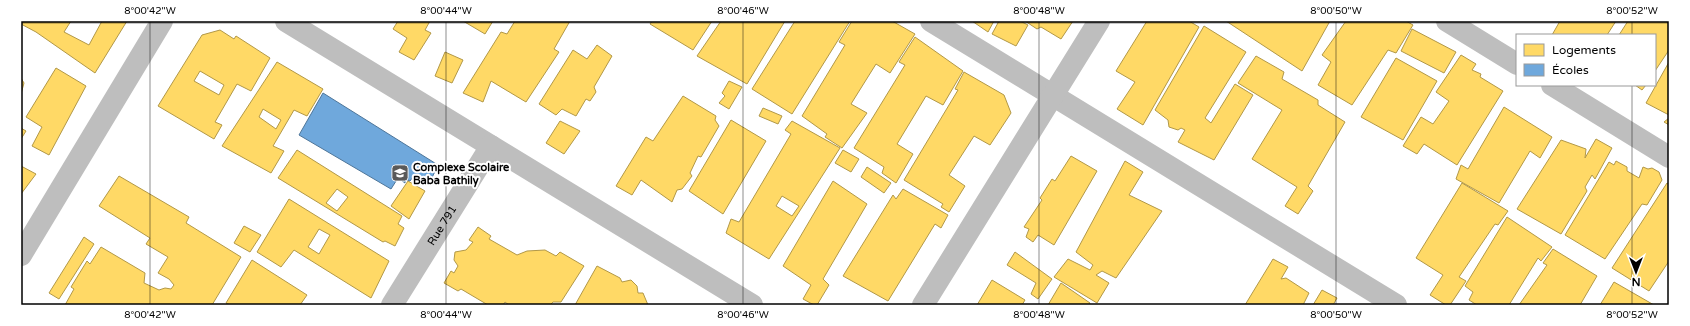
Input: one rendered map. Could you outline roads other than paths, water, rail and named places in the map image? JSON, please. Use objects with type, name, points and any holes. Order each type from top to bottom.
[{"type":"street","points":[[21,255],[162,21]]},
{"type":"street","points":[[286,21],[752,305]]},
{"type":"street","points":[[931,21],[1396,305]]},
{"type":"street","points":[[923,305],[1100,21]]},
{"type":"street","points":[[1447,21],[1516,63]]},
{"type":"street","points":[[1554,86],[1669,157]]},
{"type":"street","name":"Rue 791","points":[[392,305],[491,146]]},
{"type":"place","name":"Complexe Scolaire Baba Bathily","points":[[400,173]]}]
